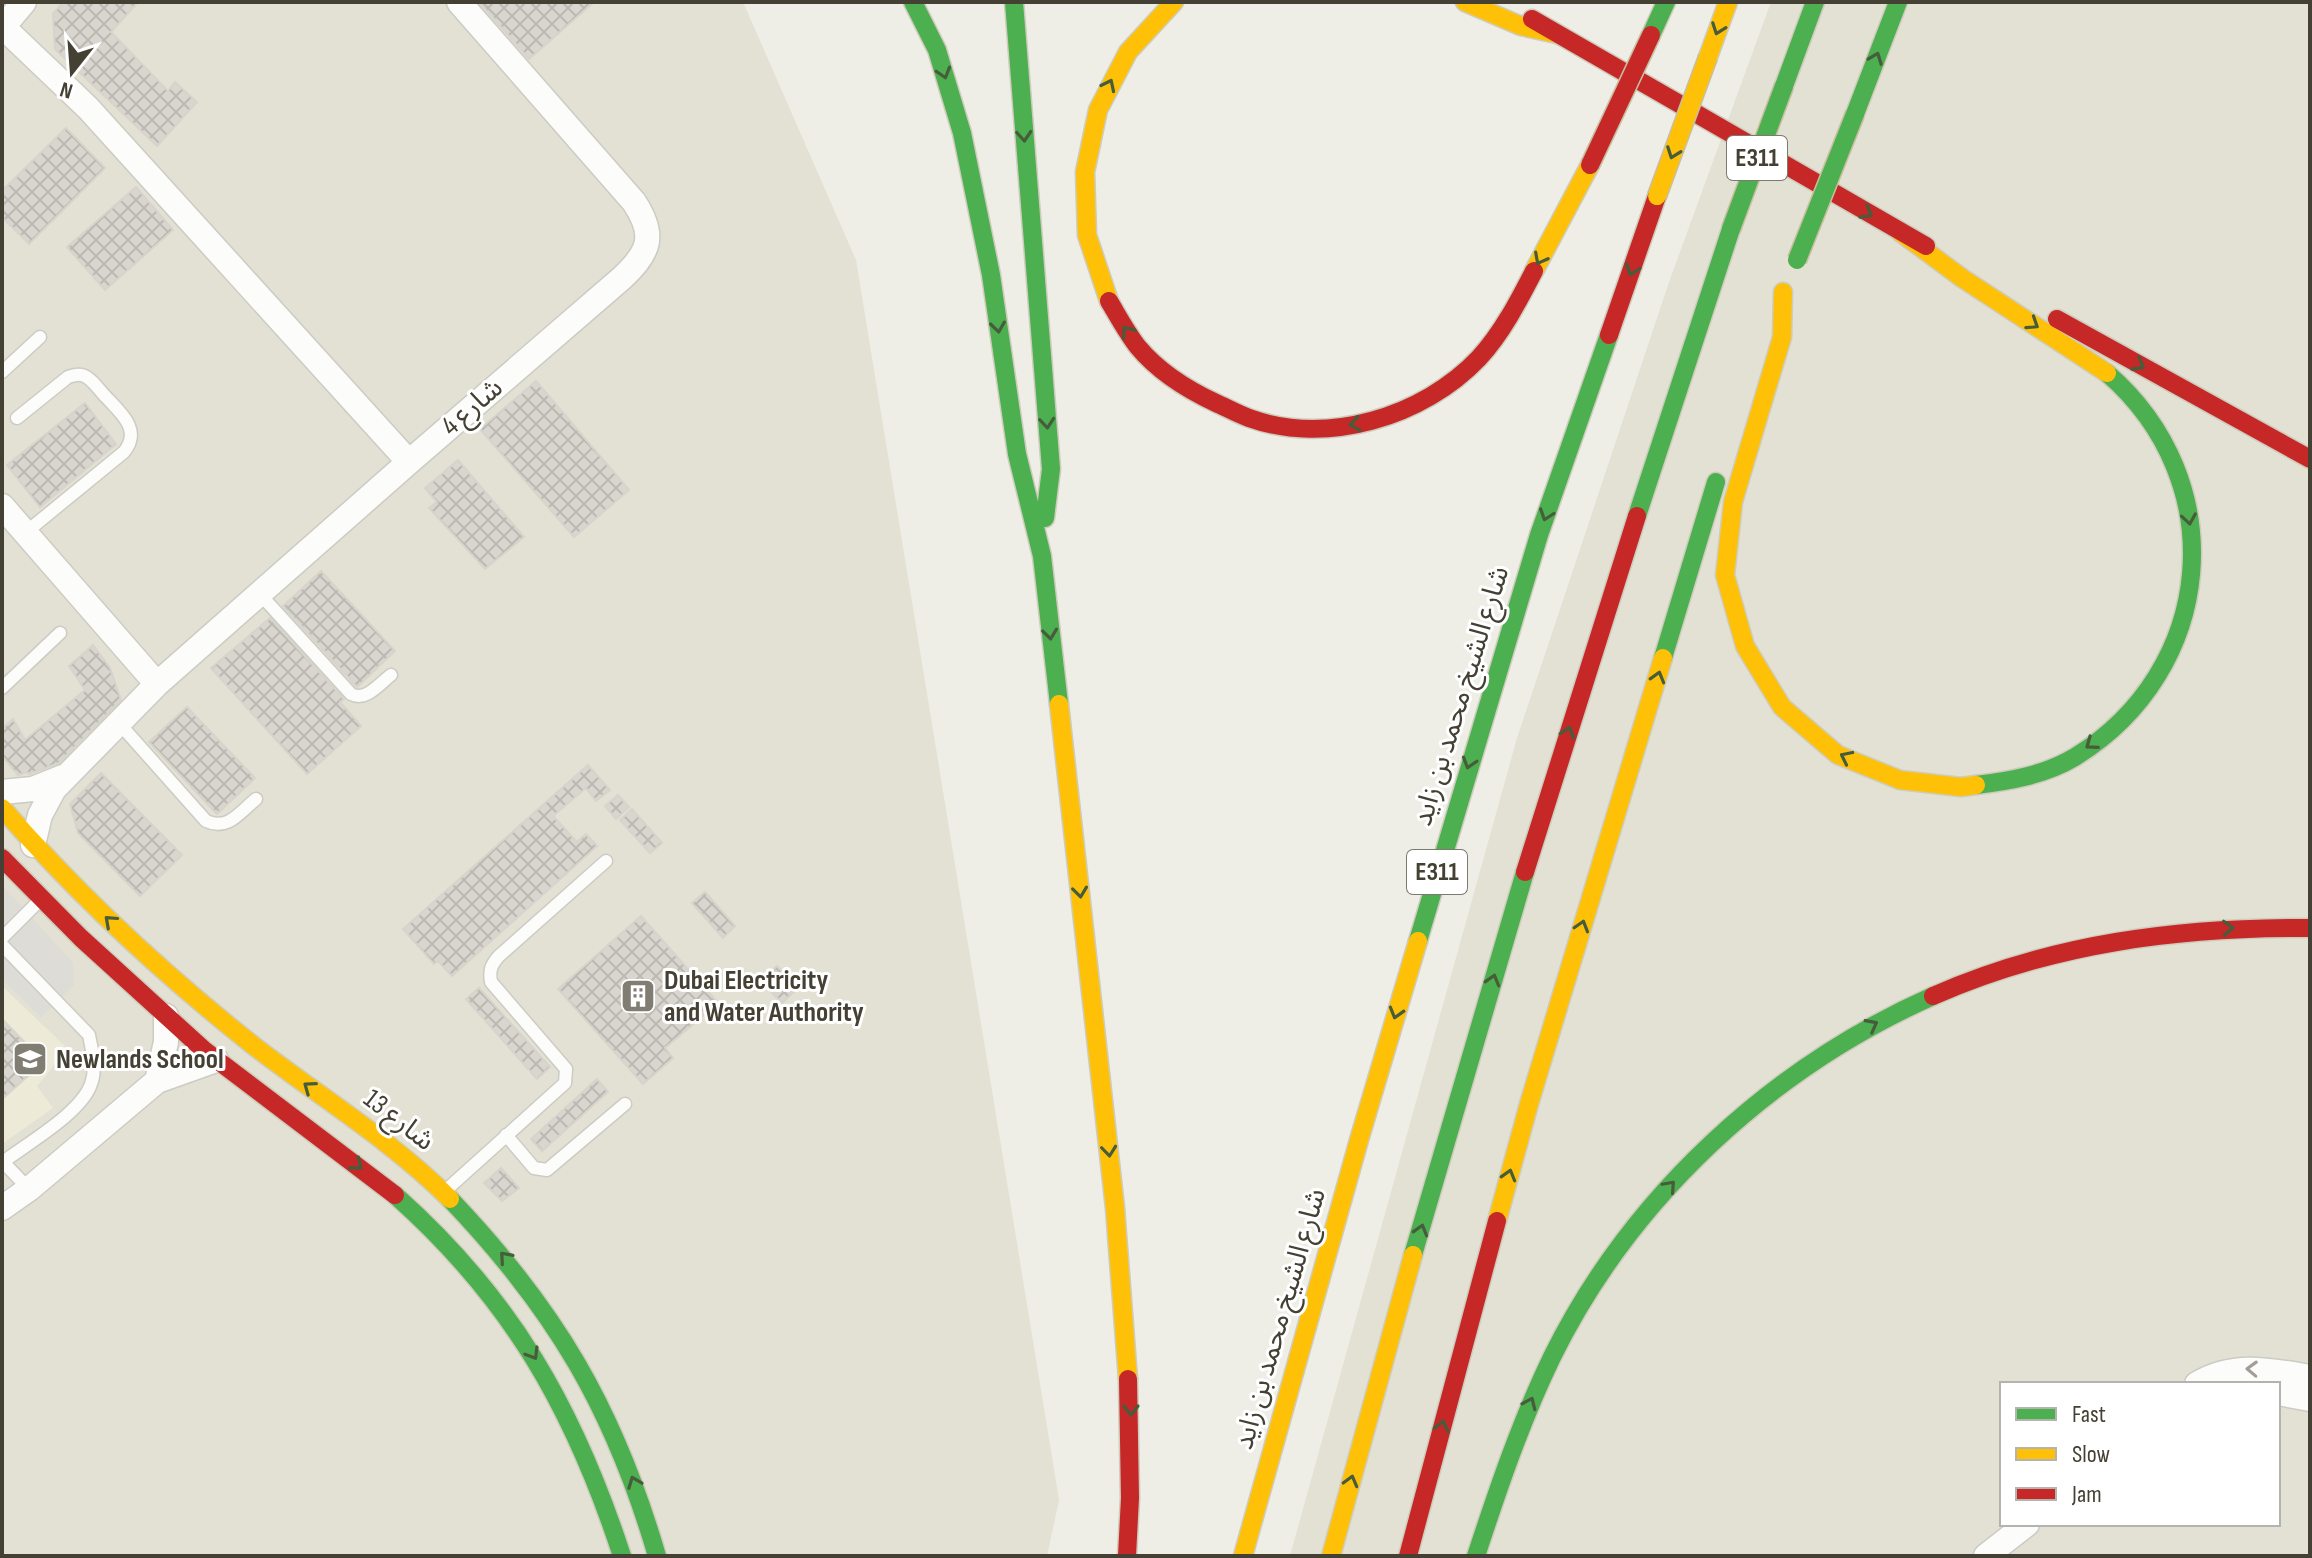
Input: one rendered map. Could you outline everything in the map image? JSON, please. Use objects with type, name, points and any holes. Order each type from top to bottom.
[{"type":"main road","points":[[913,2],[937,50],[962,133],[991,275],[1017,454],[1042,556],[1113,1190],[1131,1379],[1131,1493],[1127,1556]]},
{"type":"main road","points":[[1014,2],[1051,469],[1042,556]]},
{"type":"main road","points":[[1174,2],[1148,26],[1127,52],[1110,80],[1095,115],[1085,153],[1083,178],[1085,229],[1094,267],[1129,335],[1184,389],[1210,404],[1267,423],[1300,428],[1333,428],[1366,423],[1426,398],[1454,381],[1499,334],[1590,165],[1666,2]]},
{"type":"main road","points":[[1465,2],[1521,26],[1557,34]]},
{"type":"main road","points":[[1502,2],[1900,232],[2310,459]]},
{"type":"main road","name":"شارع الشيخ محمد بن زايد","points":[[1243,1556],[1359,1140],[1534,550],[1728,2]]},
{"type":"main road","name":"E311","points":[[1331,1556],[1442,1155],[1616,578],[1731,229],[1815,2]]},
{"type":"main road","points":[[1741,411],[1783,292],[1898,2]]},
{"type":"main road","points":[[1783,292],[1782,337],[1733,502],[1725,575],[1745,646],[1782,707],[1838,755],[1900,780],[1961,787],[2019,780],[2073,758],[2119,724],[2154,682],[2179,631],[2192,572],[2191,520],[2177,468],[2149,419],[2109,375],[1962,278],[1900,232]]},
{"type":"main road","points":[[1408,1556],[1534,1089],[1720,470]]},
{"type":"main road","name":"شارع 13","points":[[2,808],[77,892],[197,999],[294,1076],[373,1133],[443,1193],[516,1271],[582,1371],[631,1473],[657,1556]]},
{"type":"main road","points":[[2,858],[122,978],[216,1060],[348,1157],[398,1198],[444,1240],[487,1286],[556,1390],[589,1460],[622,1556]]},
{"type":"main road","points":[[1476,1556],[1530,1401],[1569,1325],[1615,1253],[1667,1188],[1725,1130],[1792,1075],[1909,1006],[1966,981],[2039,957],[2131,938],[2225,928],[2310,928]]},
{"type":"main road","points":[[2131,938],[2176,945],[2270,947]]},
{"type":"street","points":[[24,2],[3,26],[88,108],[409,462]]},
{"type":"street","name":"شارع 4","points":[[33,845],[40,815],[63,777],[157,684],[622,278],[644,252],[648,235],[645,219],[634,202],[459,2]]},
{"type":"street","points":[[2,506],[157,684]]},
{"type":"street","name":"شارع 4","points":[[2,792],[33,789],[63,777]]},
{"type":"street","points":[[157,1081],[166,1042],[166,1016]]},
{"type":"street","points":[[2,1208],[29,1189],[157,1081],[216,1060]]},
{"type":"street","points":[[2201,1382],[2222,1372],[2255,1368],[2310,1377]]},
{"type":"street","points":[[2280,1393],[2310,1399]]},
{"type":"street","points":[[1986,1556],[2024,1526]]},
{"type":"lane","points":[[2,372],[40,337]]},
{"type":"lane","points":[[17,418],[64,380],[79,375],[88,378],[126,419],[132,432],[124,452],[25,533]]},
{"type":"lane","points":[[259,593],[351,694],[365,696],[391,675]]},
{"type":"lane","points":[[2,688],[60,633]]},
{"type":"lane","points":[[118,722],[206,821],[225,825],[256,799]]},
{"type":"lane","points":[[443,1193],[565,1083],[568,1076],[562,1064],[491,982],[489,972],[492,963],[606,861]]},
{"type":"lane","points":[[29,1189],[3,1162],[84,1099],[94,1070],[89,1035],[3,936],[41,899]]},
{"type":"lane","points":[[506,1135],[534,1168],[547,1170],[625,1104]]},
{"type":"shaded area","points":[[2,2],[743,2],[856,260],[1059,1500],[1047,1556],[2,1556]]},
{"type":"shaded area","points":[[1771,2],[2310,2],[2310,1556],[1290,1556],[1517,738],[1668,285]]},
{"type":"shaded area","points":[[2,885],[73,963],[74,985],[41,1017],[2,979]]},
{"type":"shaded area","name":"Newlands School","points":[[2,986],[65,1046],[37,1086],[53,1108],[2,1144]]},
{"type":"building","points":[[63,2],[138,2],[111,32],[168,91],[175,82],[197,102],[157,146],[55,49],[53,14]]},
{"type":"building","points":[[479,2],[594,2],[529,59]]},
{"type":"building","points":[[66,128],[105,168],[29,244],[2,217],[2,191]]},
{"type":"building","points":[[136,187],[173,230],[105,290],[67,247]]},
{"type":"building","points":[[536,381],[629,490],[574,537],[480,429]]},
{"type":"building","points":[[85,403],[116,444],[40,507],[7,465]]},
{"type":"building","points":[[458,460],[524,537],[485,569],[429,508],[437,502],[425,488]]},
{"type":"building","points":[[321,571],[395,651],[357,687],[283,606]]},
{"type":"building","points":[[270,618],[344,699],[340,702],[361,726],[307,774],[211,668]]},
{"type":"building","points":[[93,645],[110,668],[121,700],[59,763],[18,775],[2,756],[2,729],[13,719],[25,740],[85,690],[69,666]]},
{"type":"building","points":[[187,707],[255,778],[217,814],[149,742]]},
{"type":"building","points":[[588,765],[610,790],[596,801],[586,788],[553,816],[577,842],[586,834],[597,846],[452,976],[438,961],[434,964],[403,929]]},
{"type":"building","points":[[101,773],[182,855],[140,896],[78,833],[70,804]]},
{"type":"building","points":[[618,795],[629,807],[616,819],[605,806]]},
{"type":"building","points":[[632,809],[662,843],[650,853],[620,820]]},
{"type":"building","points":[[705,892],[735,926],[723,938],[692,903]]},
{"type":"building","name":"Dubai Electricity and Water Authority","points":[[641,916],[718,1003],[665,1048],[673,1058],[643,1084],[558,989]]},
{"type":"building","points":[[777,966],[798,988],[782,1003],[761,981]]},
{"type":"building","points":[[479,988],[550,1067],[537,1079],[466,999]]},
{"type":"building","points":[[2,1019],[44,1062],[2,1099]]},
{"type":"building","points":[[597,1079],[608,1092],[542,1151],[531,1139]]},
{"type":"building","points":[[501,1168],[519,1188],[502,1201],[484,1183]]},
{"type":"traffic: fast","points":[[913,2],[937,50],[962,133],[991,275],[1017,454],[1042,556],[1059,704]]},
{"type":"traffic: fast","points":[[1014,2],[1051,469],[1045,518]]},
{"type":"traffic: fast","points":[[1651,35],[1666,2]]},
{"type":"traffic: fast","points":[[1784,86],[1815,2]]},
{"type":"traffic: fast","points":[[1855,114],[1898,2]]},
{"type":"traffic: fast","points":[[1731,229],[1784,86]]},
{"type":"traffic: fast","points":[[1797,260],[1855,114]]},
{"type":"traffic: fast","points":[[1637,516],[1731,229]]},
{"type":"traffic: fast","points":[[1418,941],[1539,535],[1609,335]]},
{"type":"traffic: fast","points":[[1976,785],[2027,776],[2075,757],[2122,720],[2157,676],[2180,626],[2191,573],[2189,519],[2175,467],[2148,417],[2107,373]]},
{"type":"traffic: fast","points":[[1663,658],[1716,482]]},
{"type":"traffic: fast","points":[[1413,1255],[1525,872]]},
{"type":"traffic: fast","points":[[1476,1556],[1520,1430],[1552,1357],[1584,1299],[1622,1243],[1665,1191],[1711,1144],[1762,1100],[1816,1060],[1873,1026],[1933,996]]},
{"type":"traffic: fast","points":[[395,1195],[473,1275],[506,1316],[534,1359],[583,1452],[622,1556]]},
{"type":"traffic: fast","points":[[450,1199],[521,1281],[577,1364],[621,1454],[657,1556]]},
{"type":"traffic: slow","points":[[1109,301],[1087,235],[1085,172],[1098,110],[1128,52],[1174,2]]},
{"type":"traffic: slow","points":[[1465,2],[1521,26],[1557,34]]},
{"type":"traffic: slow","points":[[1708,57],[1728,2]]},
{"type":"traffic: slow","points":[[1657,196],[1708,57]]},
{"type":"traffic: slow","points":[[1534,271],[1590,165]]},
{"type":"traffic: slow","points":[[1900,232],[1962,278],[2107,373]]},
{"type":"traffic: slow","points":[[1783,292],[1782,337],[1733,502],[1725,575],[1745,646],[1782,707],[1838,755],[1900,780],[1961,787],[1976,785]]},
{"type":"traffic: slow","points":[[1497,1221],[1663,658]]},
{"type":"traffic: slow","points":[[1059,704],[1115,1208],[1128,1379]]},
{"type":"traffic: slow","points":[[2,808],[91,903],[187,991],[254,1046],[379,1138],[450,1199]]},
{"type":"traffic: slow","points":[[1243,1556],[1418,941]]},
{"type":"traffic: slow","points":[[1331,1556],[1413,1255]]},
{"type":"traffic: jam","points":[[1532,19],[1926,246]]},
{"type":"traffic: jam","points":[[1590,165],[1651,35]]},
{"type":"traffic: jam","points":[[1609,335],[1657,196]]},
{"type":"traffic: jam","points":[[1109,301],[1146,356],[1195,392],[1245,416],[1279,426],[1310,429],[1341,427],[1372,421],[1402,410],[1456,379],[1495,338],[1534,271]]},
{"type":"traffic: jam","points":[[2057,319],[2310,459]]},
{"type":"traffic: jam","points":[[1525,872],[1637,516]]},
{"type":"traffic: jam","points":[[2,858],[81,938],[204,1050],[395,1195]]},
{"type":"traffic: jam","points":[[1933,996],[2024,963],[2118,942],[2213,931],[2310,928]]},
{"type":"traffic: jam","points":[[1408,1556],[1497,1221]]},
{"type":"traffic: jam","points":[[1127,1556],[1130,1498],[1128,1379]]},
{"type":"place","name":"Dubai Electricity and Water Authority","points":[[638,996]]},
{"type":"place","name":"Newlands School","points":[[30,1059]]}]
